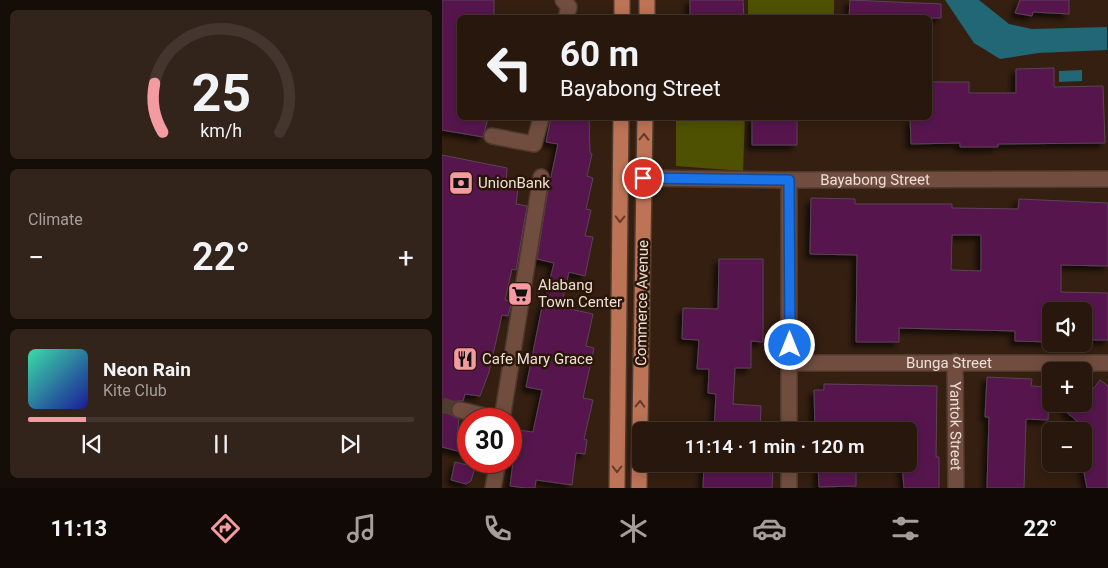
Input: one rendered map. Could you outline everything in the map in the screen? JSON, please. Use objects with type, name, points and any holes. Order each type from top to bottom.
[{"type":"main road","points":[[622,0],[622,15]]},
{"type":"main road","points":[[647,0],[647,15]]},
{"type":"main road","name":"Commerce Avenue","points":[[617,488],[621,120]]},
{"type":"main road","name":"Commerce Avenue","points":[[639,488],[645,120]]},
{"type":"street","points":[[563,0],[569,7],[567,15]]},
{"type":"street","points":[[492,136],[534,144],[540,120]]},
{"type":"street","points":[[502,408],[541,176]]},
{"type":"street","name":"Bayabong Street","points":[[643,178],[789,180],[1108,179]]},
{"type":"street","points":[[789,180],[789,422]]},
{"type":"street","name":"Yantok Street","points":[[954,362],[956,488]]},
{"type":"street","name":"Bunga Street","points":[[790,363],[1108,363]]},
{"type":"street","points":[[789,472],[789,488]]},
{"type":"street","points":[[493,488],[496,473]]},
{"type":"shaded area","points":[[748,0],[834,0],[834,15],[748,15]]},
{"type":"shaded area","points":[[676,120],[745,120],[743,171],[676,166]]},
{"type":"water","points":[[945,0],[979,0],[1009,24],[1032,29],[1107,27],[1107,50],[1038,53],[1000,59],[974,43]]},
{"type":"water","points":[[1082,70],[1082,81],[1059,82],[1059,71]]},
{"type":"building","points":[[442,0],[494,0],[494,15],[457,15],[457,120],[487,120],[483,137],[442,130]]},
{"type":"building","points":[[690,0],[743,0],[744,15],[690,15]]},
{"type":"building","points":[[850,0],[941,4],[941,18],[932,18],[932,15],[849,15]]},
{"type":"building","points":[[1020,0],[1069,0],[1069,14],[1033,12],[1032,16],[1015,13]]},
{"type":"building","points":[[1054,68],[1054,87],[1103,86],[1105,143],[998,144],[998,147],[960,147],[960,143],[911,144],[910,120],[932,120],[932,82],[969,82],[969,93],[1016,93],[1016,69]]},
{"type":"building","points":[[551,120],[589,120],[590,153],[592,154],[587,176],[593,178],[586,209],[591,210],[585,236],[593,237],[585,276],[569,272],[561,307],[593,314],[586,346],[594,348],[583,398],[593,400],[584,439],[587,440],[585,454],[576,453],[572,485],[536,480],[535,488],[526,488],[510,486],[512,473],[522,473],[522,431],[533,432],[542,390],[526,387],[542,307],[554,263],[537,259],[558,144],[546,142]]},
{"type":"building","points":[[752,120],[797,120],[797,145],[752,145]]},
{"type":"building","name":"Alabang Town Center","points":[[442,155],[507,168],[506,182],[519,183],[516,204],[527,206],[516,270],[512,269],[505,300],[512,301],[508,316],[502,315],[489,372],[480,396],[465,394],[463,401],[457,401],[451,407],[453,416],[457,418],[457,451],[442,447]]},
{"type":"building","points":[[811,198],[855,199],[855,204],[952,204],[952,208],[1018,209],[1019,199],[1108,203],[1108,266],[1061,265],[1061,292],[1108,293],[1108,340],[1092,340],[1092,302],[1042,302],[1042,342],[1015,341],[1015,331],[899,328],[899,342],[856,342],[857,255],[810,254]],"holes":[[[952,235],[981,235],[981,271],[951,270]]]},
{"type":"building","points":[[719,259],[763,259],[763,342],[751,341],[751,368],[735,368],[733,404],[761,406],[760,422],[714,422],[716,394],[708,393],[709,369],[697,369],[699,340],[682,339],[683,308],[718,309]]},
{"type":"building","points":[[987,377],[1032,379],[1031,386],[1042,387],[1042,412],[1048,412],[1048,420],[1026,419],[1024,488],[987,488],[989,417],[985,417]]},
{"type":"building","points":[[1100,380],[1108,386],[1108,488],[1087,488],[1084,472],[1092,472],[1092,422],[1078,422],[1066,412],[1092,412],[1093,389]]},
{"type":"building","points":[[824,384],[937,386],[936,457],[939,457],[939,488],[904,488],[903,472],[917,472],[917,422],[815,422],[814,390],[824,390]]},
{"type":"building","points":[[455,462],[457,462],[457,473],[473,473],[471,481],[466,484],[451,480]]},
{"type":"building","points":[[704,472],[773,472],[772,488],[703,488]]},
{"type":"building","points":[[818,472],[856,472],[856,486],[819,487]]},
{"type":"tunnel","points":[[442,405],[457,409]]},
{"type":"place","name":"UnionBank","points":[[461,183]]},
{"type":"place","name":"Alabang Town Center","points":[[520,294]]},
{"type":"place","name":"Cafe Mary Grace","points":[[465,359]]},
{"type":"route","points":[[643,178],[789,180],[790,345]]}]
